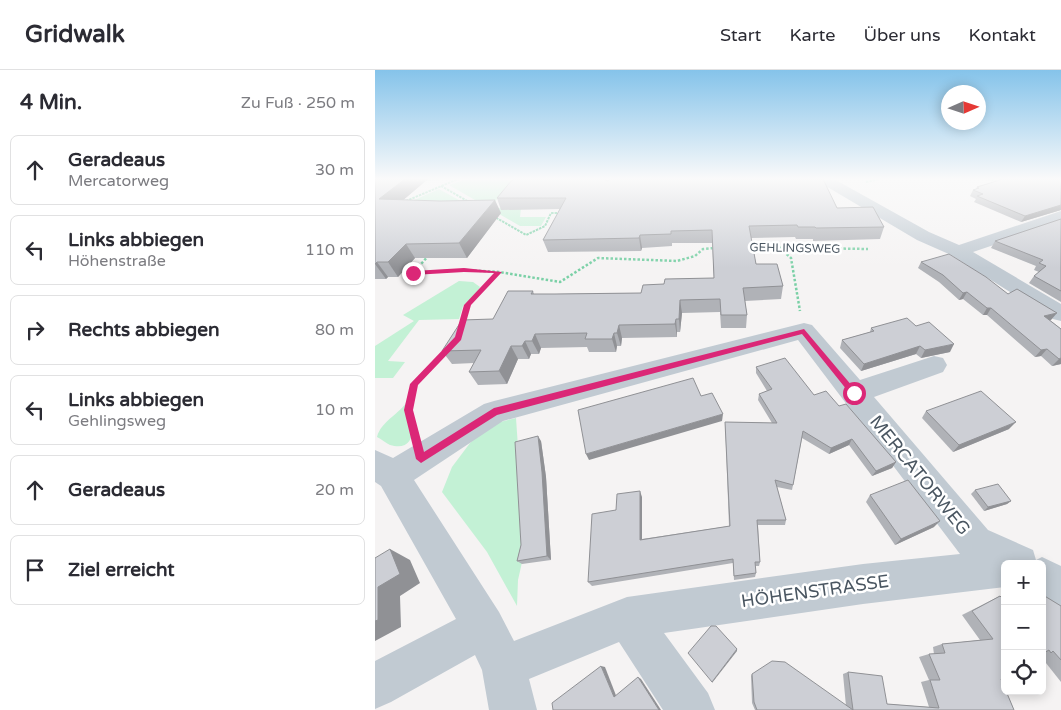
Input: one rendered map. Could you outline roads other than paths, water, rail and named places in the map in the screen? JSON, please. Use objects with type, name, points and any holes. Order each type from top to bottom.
[{"type":"street","points":[[876,209],[923,236],[957,251],[1061,314]]},
{"type":"street","points":[[957,251],[1061,216]]},
{"type":"street","name":"MERCATORWEG","points":[[396,466],[494,412],[804,331],[975,543],[1011,560]]},
{"type":"street","points":[[854,393],[934,365]]},
{"type":"street","points":[[396,466],[504,667],[513,710]]},
{"type":"street","name":"HÖHENSTRASSE","points":[[504,667],[627,618],[863,584],[1001,568]]},
{"type":"street","points":[[1046,579],[1061,588]]},
{"type":"street","points":[[627,618],[691,710]]},
{"type":"street","points":[[375,686],[484,627]]}]
